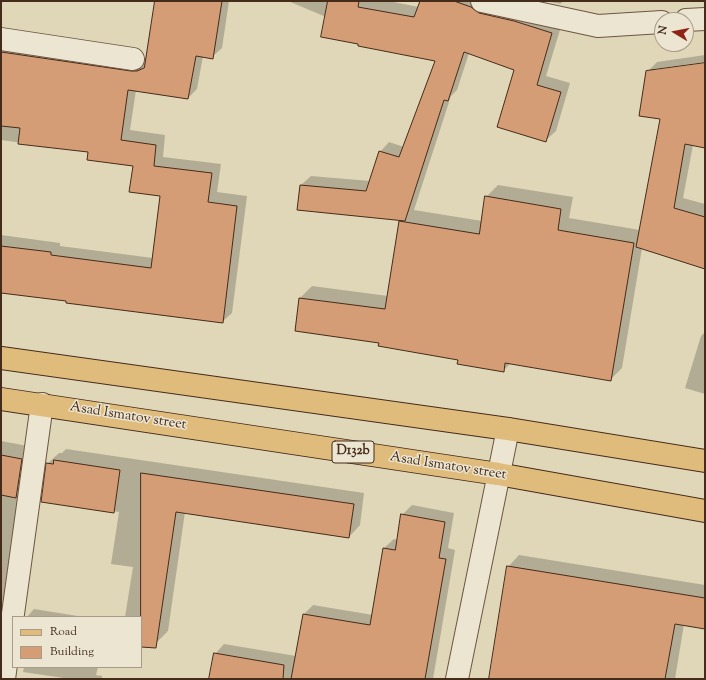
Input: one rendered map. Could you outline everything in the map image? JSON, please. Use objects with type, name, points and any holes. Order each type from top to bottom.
[{"type":"main road","points":[[1,358],[508,429],[705,461]]},
{"type":"main road","name":"Asad Ismatov street","points":[[1,399],[498,474],[705,511]]},
{"type":"street","points":[[482,1],[598,26],[654,22]]},
{"type":"street","points":[[694,20],[705,19]]},
{"type":"street","points":[[1,39],[133,59]]},
{"type":"street","points":[[13,616],[42,404]]},
{"type":"street","points":[[456,679],[508,429]]},
{"type":"street","points":[[4,679],[12,621]]},
{"type":"building","points":[[155,1],[222,1],[213,59],[196,56],[188,99],[128,90],[121,140],[156,145],[154,166],[212,173],[208,202],[237,206],[223,323],[66,303],[66,301],[1,293],[1,246],[51,252],[51,255],[151,268],[160,196],[129,192],[133,166],[87,160],[88,152],[18,144],[20,128],[1,126],[1,52],[137,71],[144,68]]},
{"type":"building","points":[[328,1],[359,1],[358,7],[414,17],[420,1],[454,1],[471,7],[479,13],[514,21],[552,33],[537,85],[561,92],[546,142],[497,127],[514,70],[464,52],[448,101],[444,100],[405,221],[297,210],[300,185],[366,191],[379,151],[399,157],[435,61],[321,37]]},
{"type":"building","points":[[705,63],[705,148],[685,144],[674,208],[705,217],[705,269],[636,247],[660,119],[639,116],[646,71]]},
{"type":"building","points":[[485,196],[561,209],[558,230],[634,243],[611,381],[505,363],[504,372],[457,364],[458,360],[378,346],[379,343],[295,331],[299,298],[385,309],[399,221],[479,234]]},
{"type":"building","points":[[1,455],[22,459],[16,498],[1,495]]},
{"type":"building","points":[[54,460],[120,470],[114,513],[41,502],[46,463],[53,464]]},
{"type":"building","points":[[141,473],[354,504],[349,538],[176,512],[156,648],[142,647]]},
{"type":"building","points":[[401,514],[445,522],[439,558],[446,559],[425,679],[291,679],[303,614],[370,625],[383,548],[395,550]]},
{"type":"building","points":[[507,566],[705,598],[705,629],[675,624],[665,679],[489,679]]},
{"type":"building","points":[[214,653],[284,665],[283,679],[209,679]]}]
